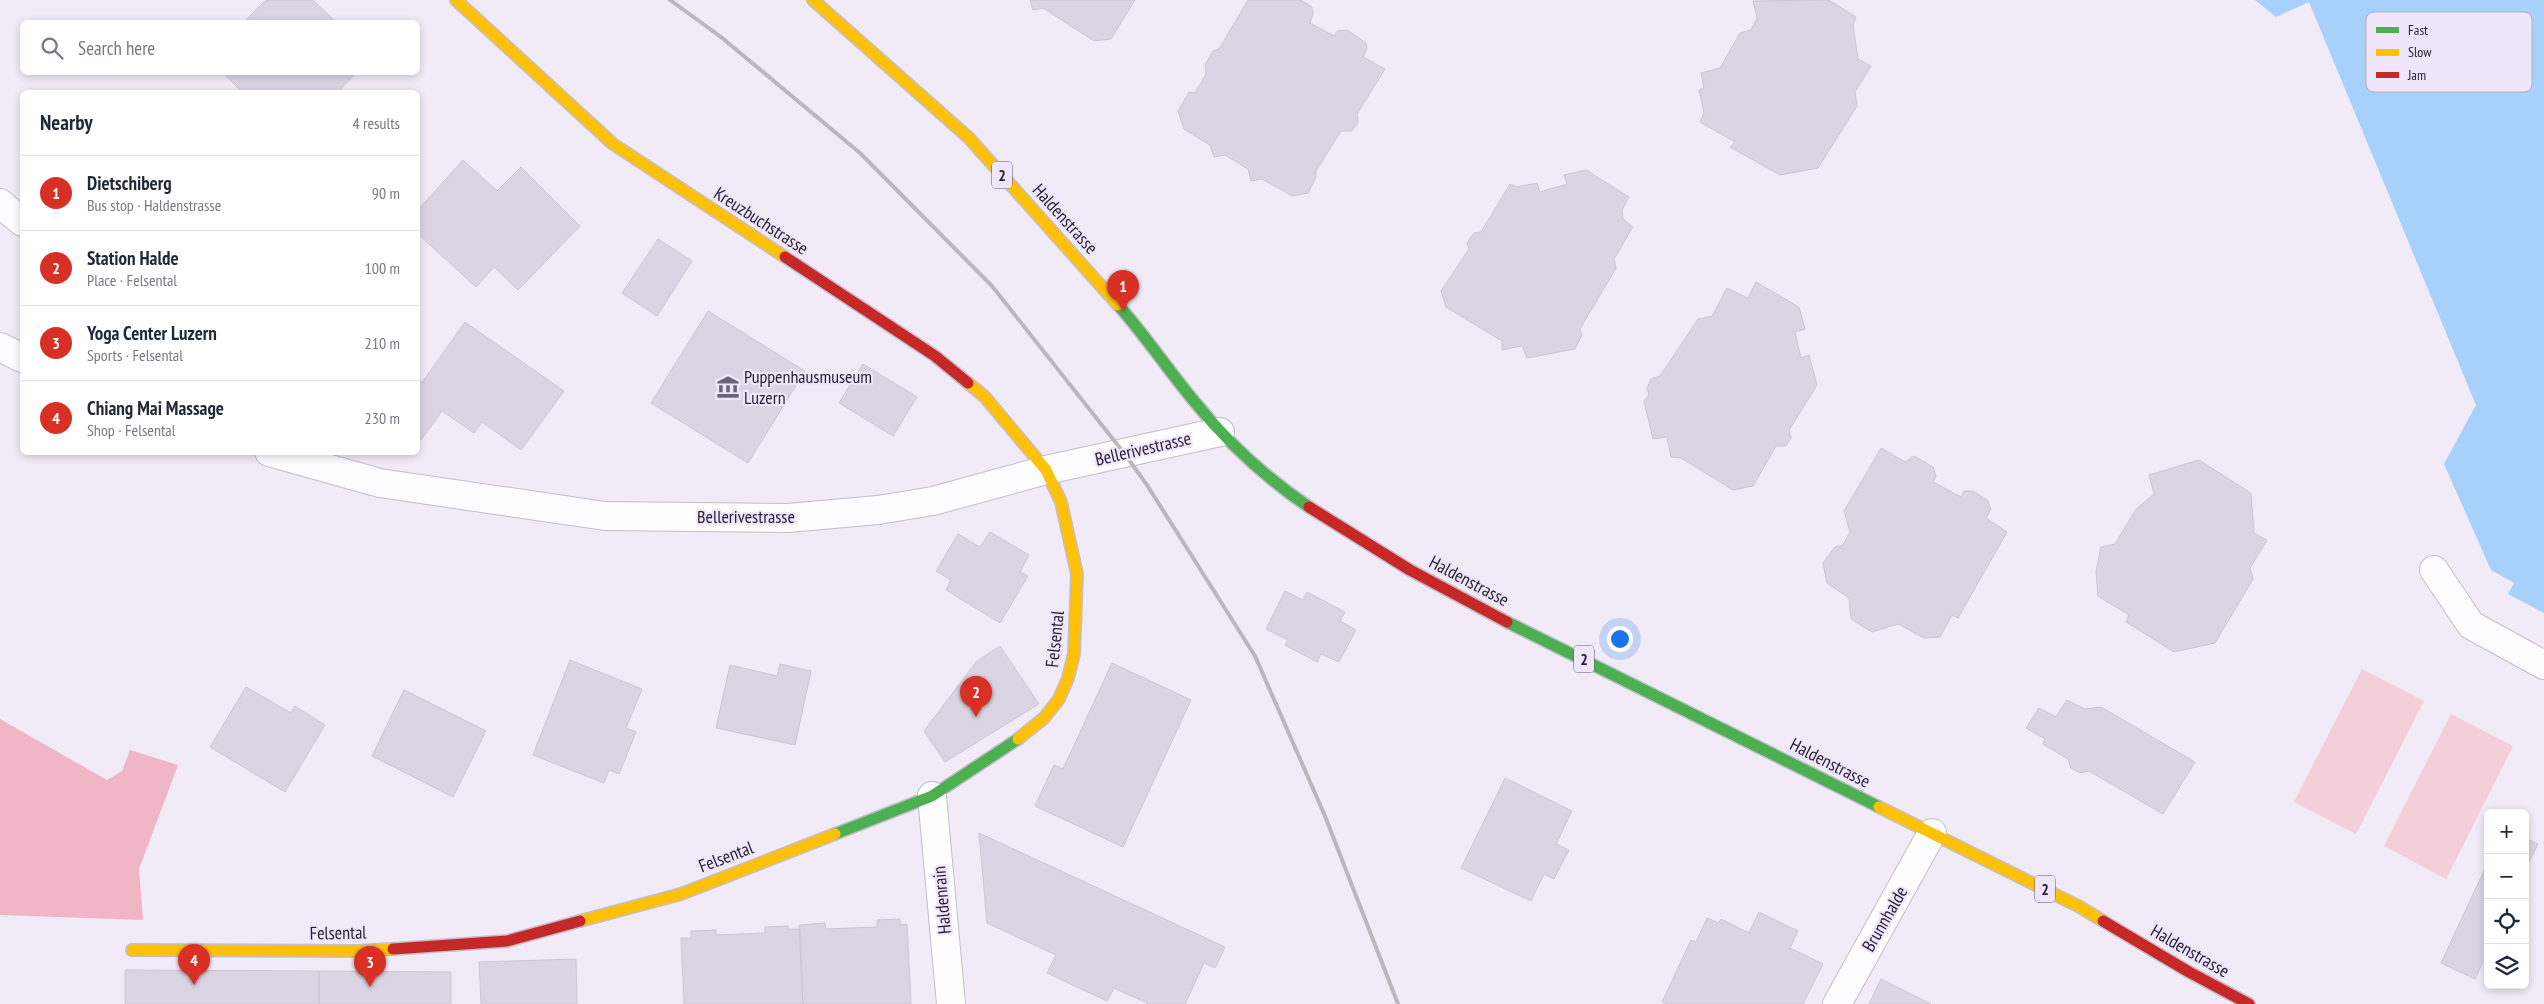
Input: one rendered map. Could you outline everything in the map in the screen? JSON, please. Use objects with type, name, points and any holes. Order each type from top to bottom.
[{"type":"street","name":"Kreuzbuchstrasse","points":[[456,0],[613,144],[960,374],[984,396],[1046,470]]},
{"type":"street","name":"Haldenstrasse","points":[[814,0],[969,138],[1123,311],[1220,432],[1281,488],[1410,570],[1477,607],[2080,907],[2189,972],[2249,1004]]},
{"type":"street","points":[[0,203],[20,220]]},
{"type":"street","points":[[0,347],[20,357]]},
{"type":"street","name":"Bellerivestrasse","points":[[280,455],[380,482],[605,516],[788,518],[878,510],[933,501],[1046,470],[1220,432]]},
{"type":"street","name":"Felsental","points":[[132,950],[358,951],[507,941],[681,894],[932,796],[1025,734],[1044,718],[1058,699],[1068,678],[1074,654],[1077,574],[1061,502],[1046,470]]},
{"type":"street","points":[[2434,570],[2471,625],[2544,666]]},
{"type":"street","name":"Haldenrain","points":[[932,796],[951,1004]]},
{"type":"street","name":"Brunnhalde","points":[[1837,1004],[1932,833]]},
{"type":"shaded area","points":[[2362,669],[2424,701],[2356,834],[2294,802]]},
{"type":"shaded area","points":[[2451,714],[2513,746],[2446,879],[2384,846]]},
{"type":"shaded area","points":[[0,719],[107,780],[122,771],[130,750],[178,765],[139,869],[143,920],[0,915]]},
{"type":"water","points":[[2255,0],[2544,0],[2544,613],[2508,594],[2514,583],[2491,570],[2444,464],[2476,405],[2309,2],[2276,17]]},
{"type":"building","points":[[266,0],[313,0],[334,20],[246,20]]},
{"type":"building","points":[[1030,0],[1135,0],[1111,39],[1094,41],[1043,8],[1033,10]]},
{"type":"building","points":[[1248,0],[1301,0],[1312,7],[1313,14],[1310,23],[1334,36],[1337,31],[1347,30],[1366,43],[1367,49],[1363,57],[1385,69],[1357,114],[1358,122],[1352,131],[1341,131],[1316,171],[1316,177],[1308,193],[1292,196],[1262,179],[1251,181],[1248,169],[1225,155],[1214,157],[1210,145],[1184,129],[1178,111],[1189,92],[1195,93],[1206,74],[1205,65],[1213,51],[1219,49]]},
{"type":"building","points":[[1829,0],[1856,17],[1853,25],[1858,59],[1871,66],[1855,92],[1857,106],[1818,168],[1780,175],[1730,147],[1735,142],[1700,122],[1704,113],[1699,90],[1704,88],[1701,73],[1720,68],[1740,33],[1751,30],[1757,18],[1753,1]]},
{"type":"building","points":[[225,75],[354,75],[340,90],[240,90]]},
{"type":"building","points":[[463,160],[497,191],[521,167],[580,226],[518,290],[494,267],[476,287],[420,236],[420,208]]},
{"type":"building","points":[[1586,170],[1629,197],[1622,210],[1623,219],[1633,227],[1614,259],[1616,268],[1580,329],[1582,335],[1575,349],[1527,358],[1522,346],[1502,350],[1502,341],[1446,307],[1441,291],[1469,249],[1467,243],[1474,233],[1481,232],[1510,184],[1517,187],[1537,183],[1540,192],[1567,184],[1564,175]]},
{"type":"building","points":[[658,239],[692,261],[657,316],[622,293]]},
{"type":"building","points":[[1756,282],[1799,307],[1805,329],[1795,332],[1801,358],[1809,355],[1817,385],[1789,430],[1791,438],[1786,446],[1776,446],[1753,486],[1733,490],[1681,458],[1671,457],[1667,437],[1653,439],[1644,401],[1649,395],[1647,388],[1651,379],[1660,376],[1698,319],[1712,316],[1727,288],[1748,298]]},
{"type":"building","name":"Puppenhausmuseum Luzern","points":[[708,311],[805,371],[748,463],[651,403]]},
{"type":"building","points":[[465,322],[564,391],[521,450],[482,422],[474,433],[442,411],[420,439],[420,380],[425,384],[423,381]]},
{"type":"building","points":[[863,364],[917,397],[893,436],[839,403]]},
{"type":"building","points":[[1881,448],[1905,462],[1914,456],[1933,467],[1936,476],[1933,482],[1961,497],[1964,491],[1973,491],[1987,500],[1991,509],[1986,518],[2007,532],[1958,618],[1952,615],[1940,637],[1924,638],[1898,624],[1872,632],[1851,619],[1849,598],[1827,583],[1823,563],[1835,547],[1843,545],[1850,532],[1844,511]]},
{"type":"building","points":[[2199,460],[2251,493],[2254,533],[2267,540],[2250,568],[2253,579],[2215,643],[2174,652],[2126,622],[2129,615],[2098,596],[2096,572],[2101,547],[2115,544],[2136,509],[2154,494],[2149,475]]},
{"type":"building","points":[[990,532],[1029,555],[1020,572],[1028,576],[1000,623],[946,590],[951,580],[936,571],[958,534],[980,547]]},
{"type":"building","points":[[1285,591],[1303,600],[1307,592],[1345,612],[1340,621],[1356,630],[1339,662],[1321,654],[1317,662],[1285,645],[1288,640],[1266,629]]},
{"type":"building","points":[[1000,646],[1039,704],[945,762],[924,731],[976,662]]},
{"type":"building","points":[[570,660],[642,689],[626,728],[636,732],[619,774],[609,770],[604,783],[533,755]]},
{"type":"building","points":[[1112,663],[1191,700],[1123,847],[1035,806],[1054,765],[1063,769]]},
{"type":"building","points":[[780,664],[811,671],[795,745],[716,728],[730,665],[777,676]]},
{"type":"building","points":[[246,687],[291,713],[295,706],[325,725],[285,792],[210,747]]},
{"type":"building","points":[[404,690],[486,731],[453,797],[372,756]]},
{"type":"building","points":[[2067,700],[2085,709],[2101,707],[2195,762],[2163,814],[2089,771],[2080,773],[2071,768],[2068,759],[2043,744],[2045,739],[2026,728],[2039,708],[2056,717]]},
{"type":"building","points":[[1505,778],[1572,811],[1556,844],[1569,850],[1554,879],[1544,874],[1531,901],[1461,868]]},
{"type":"building","points":[[979,833],[1225,947],[1215,968],[1204,963],[1185,1004],[1149,1004],[1114,988],[1107,1001],[1047,973],[1056,955],[987,923]]},
{"type":"building","points":[[2529,840],[2538,844],[2529,862]]},
{"type":"building","points":[[2484,871],[2484,960],[2475,979],[2441,963]]},
{"type":"building","points":[[1759,912],[1798,931],[1790,948],[1823,964],[1803,1004],[1667,1004],[1662,1002],[1691,940],[1696,942],[1707,918],[1719,923],[1721,919],[1749,933]]},
{"type":"building","points":[[900,919],[900,925],[907,924],[911,1004],[803,1004],[799,925],[825,923],[826,929],[877,927],[877,920]]},
{"type":"building","points":[[788,926],[788,929],[800,929],[803,1004],[684,1004],[681,938],[691,938],[691,931],[716,930],[716,935],[765,933],[765,927]]},
{"type":"building","points":[[576,959],[577,1004],[481,1004],[479,962]]},
{"type":"building","points":[[125,970],[319,971],[319,1004],[125,1004]]},
{"type":"building","points":[[319,971],[451,972],[451,1004],[319,1004]]},
{"type":"building","points":[[1881,979],[1931,1004],[1869,1004]]},
{"type":"railway","points":[[670,0],[721,37],[860,153],[992,286],[1124,453],[1147,485],[1255,656],[1325,816],[1398,1004]]},
{"type":"traffic: fast","points":[[1118,305],[1138,328],[1184,389],[1220,431],[1262,472],[1309,507]]},
{"type":"traffic: fast","points":[[1507,622],[1879,807]]},
{"type":"traffic: fast","points":[[835,834],[932,796],[1018,739]]},
{"type":"traffic: slow","points":[[456,0],[613,144],[785,257]]},
{"type":"traffic: slow","points":[[813,0],[969,138],[1118,305]]},
{"type":"traffic: slow","points":[[968,383],[984,396],[1046,470],[1061,502],[1077,574],[1074,654],[1068,678],[1059,699],[1044,718],[1018,739]]},
{"type":"traffic: slow","points":[[1879,807],[2080,907],[2103,921]]},
{"type":"traffic: slow","points":[[580,921],[681,894],[835,834]]},
{"type":"traffic: slow","points":[[132,950],[358,951],[393,949]]},
{"type":"traffic: jam","points":[[785,257],[935,356],[968,383]]},
{"type":"traffic: jam","points":[[1309,507],[1410,570],[1507,622]]},
{"type":"traffic: jam","points":[[393,949],[507,941],[580,921]]},
{"type":"traffic: jam","points":[[2103,921],[2189,972],[2249,1004]]},
{"type":"place","name":"Dietschiberg","points":[[1123,311]]},
{"type":"place","name":"Puppenhausmuseum Luzern","points":[[728,387]]},
{"type":"place","name":"Station Halde","points":[[976,717]]},
{"type":"place","name":"Chiang Mai Massage","points":[[194,985]]},
{"type":"place","name":"Yoga Center Luzern","points":[[370,987]]}]
